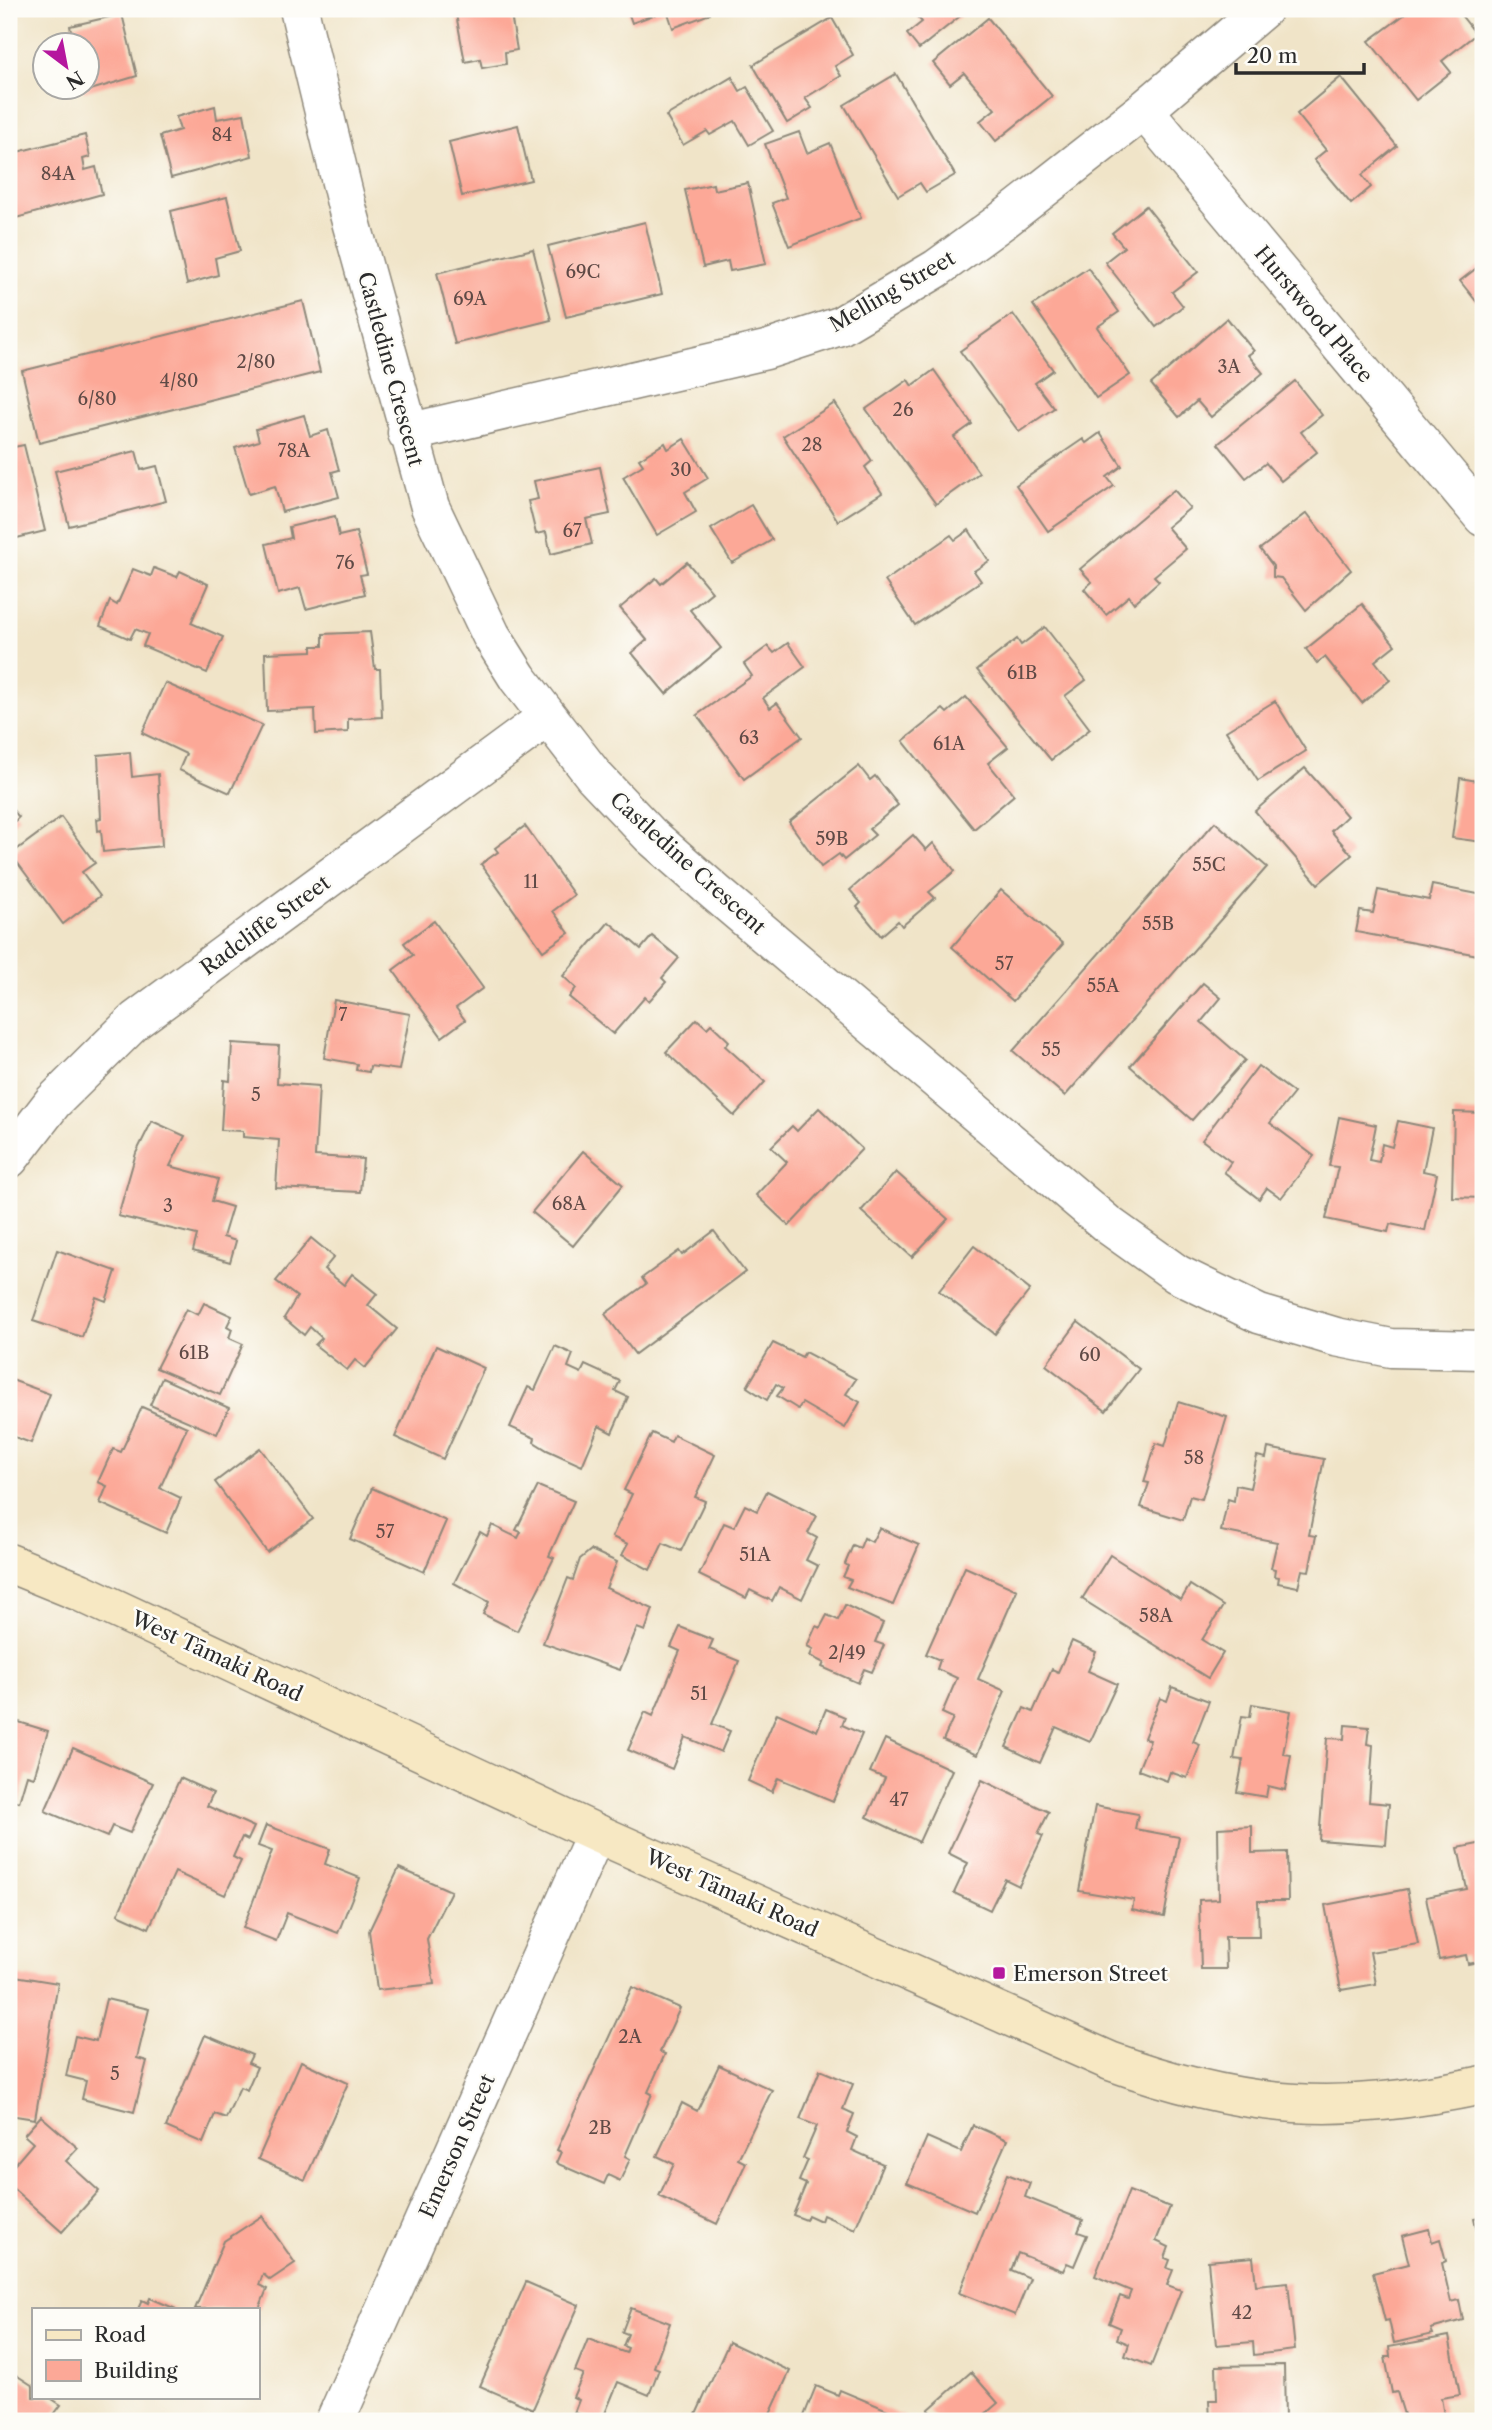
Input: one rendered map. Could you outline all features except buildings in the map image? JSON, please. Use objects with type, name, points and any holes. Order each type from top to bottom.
[{"type":"main road","name":"West Tāmaki Road","points":[[9,1563],[93,1598],[596,1833],[1110,2061],[1189,2088],[1278,2104],[1358,2105],[1434,2095],[1483,2085]]},
{"type":"street","name":"Castledine Crescent","points":[[299,9],[347,207],[407,433],[430,507],[491,635],[546,718],[594,776],[650,835],[716,893],[1107,1224],[1177,1274],[1259,1314],[1336,1337],[1391,1348],[1483,1350]]},
{"type":"street","name":"Melling Street","points":[[407,433],[766,351],[840,326],[936,270],[1144,110],[1263,9]]},
{"type":"street","name":"Hurstwood Place","points":[[1144,110],[1483,517]]},
{"type":"street","name":"Radcliffe Street","points":[[9,1159],[54,1102],[136,1020],[546,718]]},
{"type":"street","name":"Emerson Street","points":[[343,2419],[596,1833]]},
{"type":"place","name":"Emerson Street","points":[[999,1973]]}]
